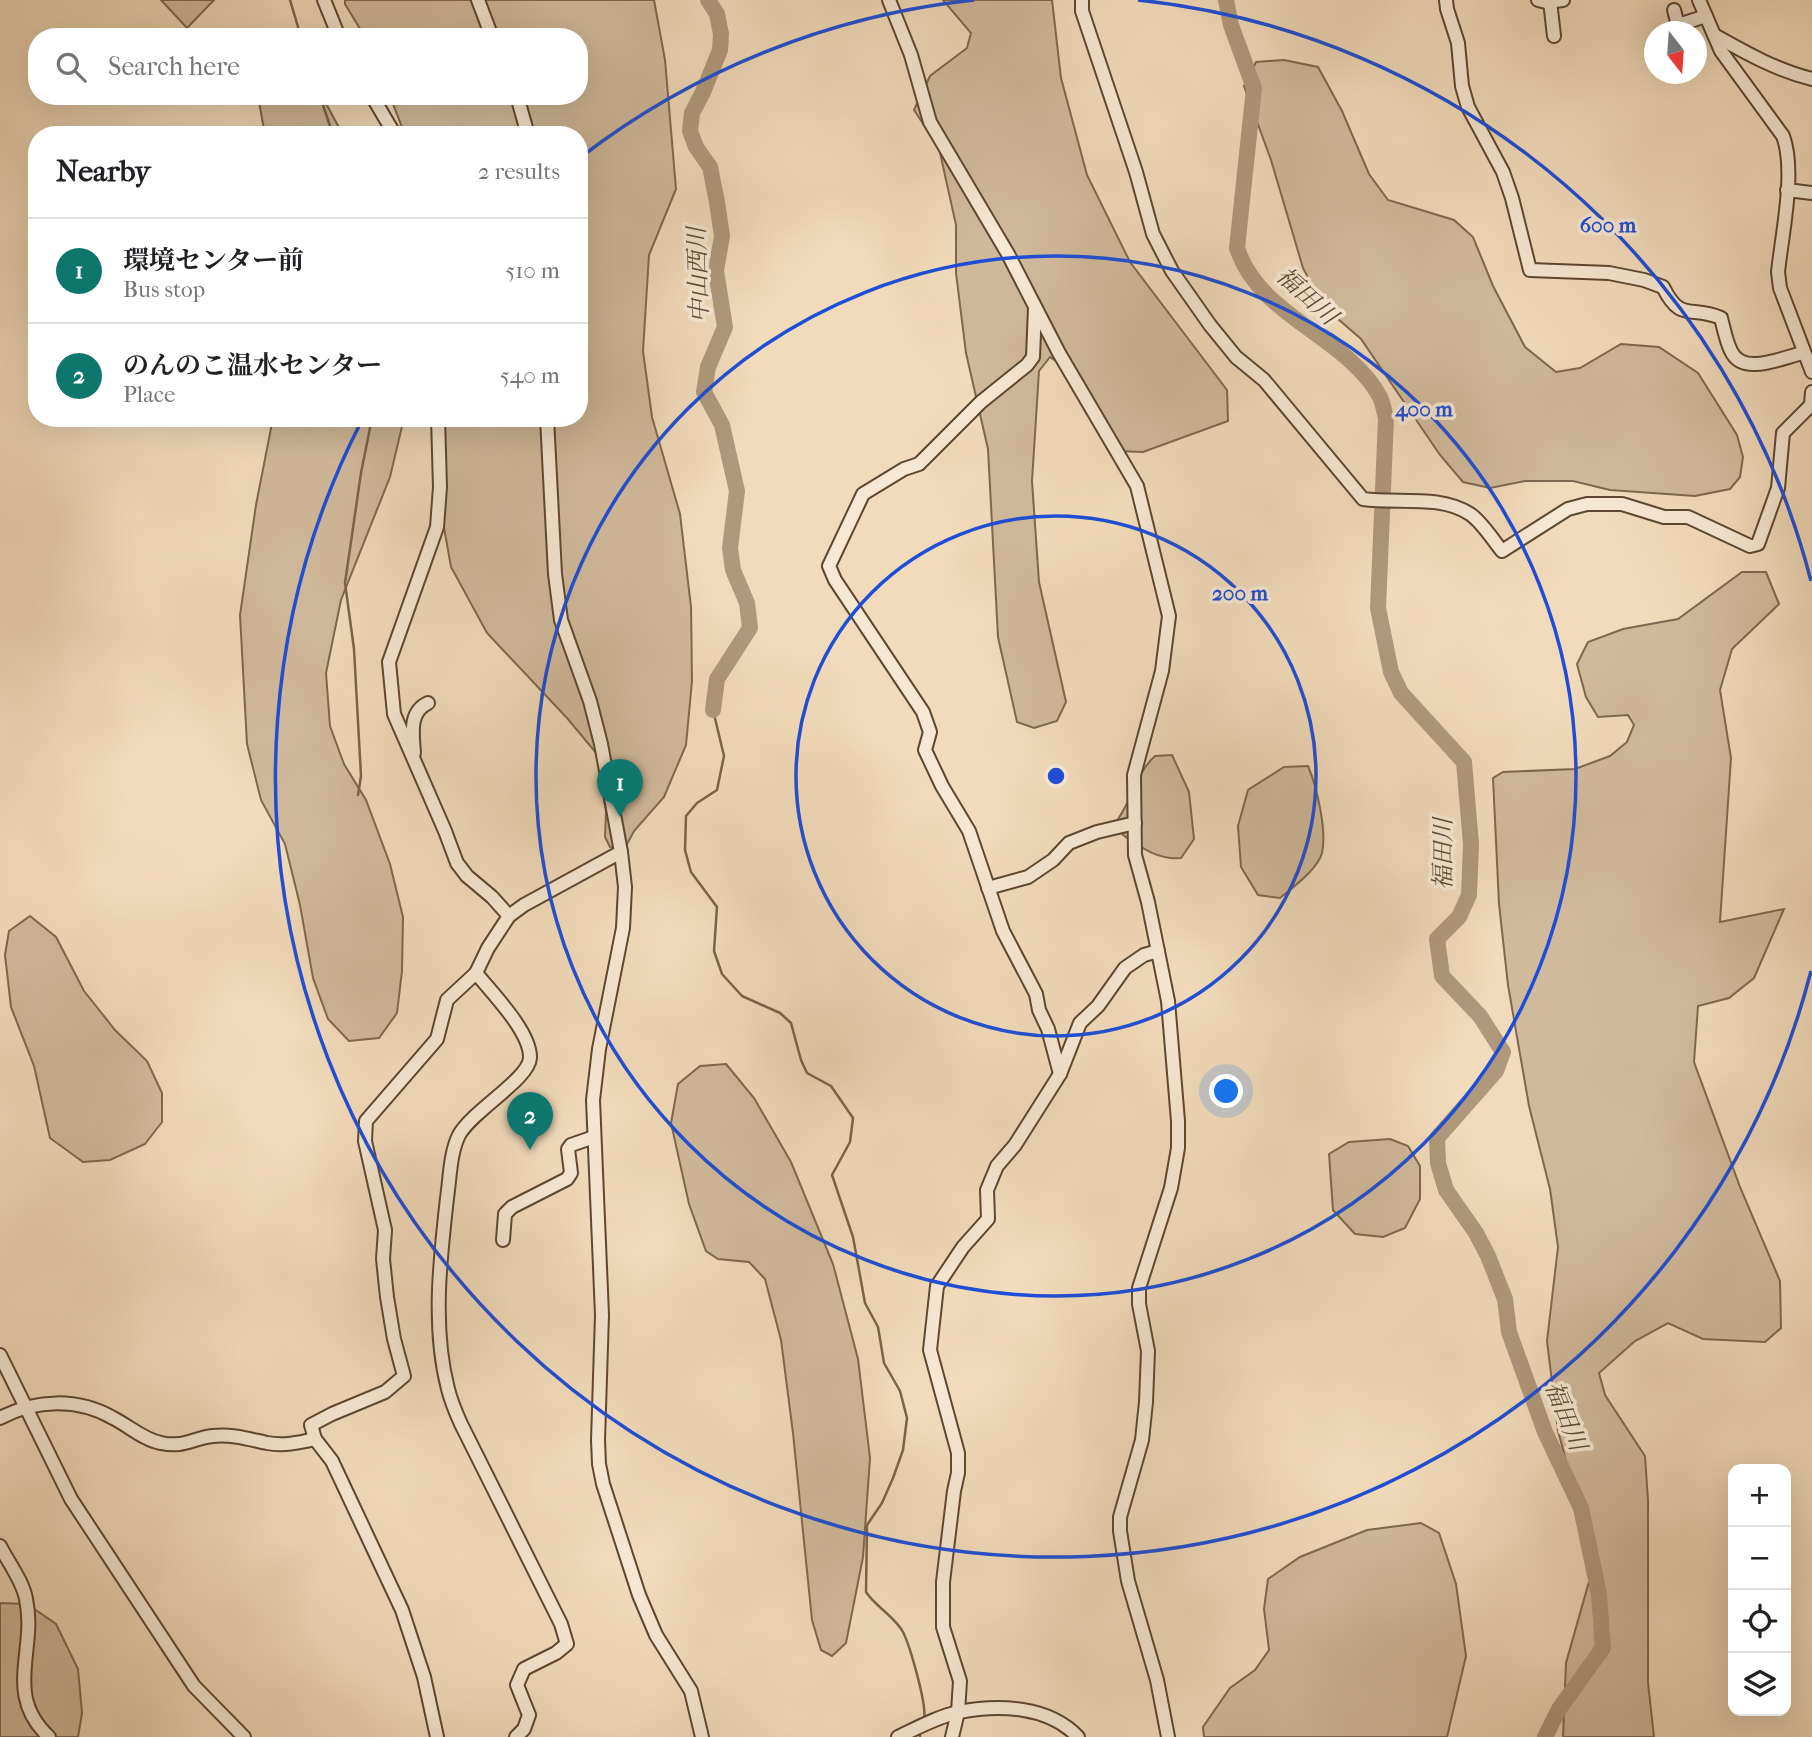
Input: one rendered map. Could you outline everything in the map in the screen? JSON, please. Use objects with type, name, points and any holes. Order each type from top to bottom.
[{"type":"street","points":[[324,0],[335,28]]},
{"type":"street","points":[[478,0],[489,28]]},
{"type":"street","points":[[889,0],[911,55],[930,122],[1008,254],[1035,307],[1137,486],[1169,616],[1162,671],[1134,775],[1135,855],[1148,902],[1168,1001],[1178,1148],[1171,1188],[1139,1288],[1139,1304],[1148,1351],[1146,1402],[1142,1440],[1121,1517],[1128,1581],[1157,1680],[1168,1737]]},
{"type":"street","points":[[1082,0],[1082,11],[1136,172],[1153,234],[1172,271],[1236,357],[1264,380],[1363,499],[1426,501],[1456,507],[1472,515],[1502,551],[1568,509],[1587,504],[1622,504],[1664,517],[1688,517],[1750,546],[1758,544],[1778,488],[1783,433],[1811,405],[1812,391]]},
{"type":"street","points":[[1447,0],[1447,9],[1458,43],[1462,86],[1468,107],[1503,172],[1530,270],[1609,273],[1663,287],[1672,306],[1683,311],[1710,313],[1721,318],[1732,353],[1742,363],[1756,365],[1803,353]]},
{"type":"street","points":[[1551,0],[1554,36]]},
{"type":"street","points":[[1699,0],[1721,51],[1783,136],[1788,157],[1780,288],[1812,372]]},
{"type":"street","points":[[1674,10],[1678,25],[1706,16]]},
{"type":"street","points":[[1713,35],[1764,64],[1812,79]]},
{"type":"street","points":[[377,105],[390,126]]},
{"type":"street","points":[[519,105],[525,126]]},
{"type":"street","points":[[1787,190],[1812,193]]},
{"type":"street","points":[[1035,307],[1033,357],[1027,365],[981,401],[919,464],[904,469],[863,494],[829,566],[835,580],[923,712],[930,732],[925,750],[942,786],[970,831],[1003,931],[1036,994],[1060,1074]]},
{"type":"street","points":[[438,427],[440,487],[437,527],[389,662],[394,714],[457,863],[509,916]]},
{"type":"street","points":[[547,427],[555,574],[561,620],[590,701],[598,733],[621,852],[625,887],[623,928],[595,1071],[594,1137],[603,1315],[599,1464],[639,1595],[656,1635],[691,1691],[702,1737]]},
{"type":"street","points":[[414,761],[415,714],[421,706],[428,703]]},
{"type":"street","points":[[988,888],[1028,877],[1054,860],[1069,843],[1097,832],[1135,823]]},
{"type":"street","points":[[437,1737],[424,1677],[402,1610],[332,1461],[315,1439],[311,1425],[332,1413],[386,1392],[404,1376],[387,1297],[383,1259],[385,1230],[365,1141],[366,1121],[437,1039],[447,1000],[476,973],[488,948],[509,916],[524,905],[621,852]]},
{"type":"street","points":[[951,1737],[958,1712],[960,1681],[943,1627],[943,1583],[958,1474],[958,1453],[930,1350],[937,1286],[963,1247],[988,1219],[987,1190],[997,1166],[1015,1145],[1060,1074],[1080,1023],[1098,1006],[1125,968],[1144,955],[1158,951]]},
{"type":"street","points":[[476,973],[524,1035],[530,1059],[519,1078],[475,1115],[460,1135],[455,1148],[443,1233],[439,1322],[445,1379],[457,1413],[561,1624],[567,1644],[556,1653],[524,1669],[517,1685],[529,1715],[524,1729],[516,1737]]},
{"type":"street","points":[[503,1240],[505,1214],[512,1207],[567,1179],[571,1173],[568,1149],[571,1145],[594,1137]]},
{"type":"street","points":[[0,1355],[71,1499],[194,1686],[244,1737]]},
{"type":"street","points":[[0,1418],[25,1408],[60,1403],[85,1405],[159,1443],[181,1446],[212,1436],[246,1436],[267,1443],[291,1444],[315,1439]]},
{"type":"street","points":[[0,1546],[26,1597],[29,1631],[23,1671],[26,1705],[32,1719],[49,1737]]},
{"type":"street","points":[[898,1737],[958,1712],[988,1710],[1040,1713],[1056,1719],[1078,1737]]},
{"type":"shaded area","points":[[161,0],[214,0],[187,28]]},
{"type":"shaded area","points":[[345,0],[654,0],[665,60],[676,189],[649,255],[643,351],[652,417],[680,514],[691,607],[692,681],[686,745],[664,797],[634,831],[625,848],[610,847],[605,837],[606,811],[597,754],[487,633],[451,567],[438,494],[442,427],[588,427],[588,126],[402,126],[393,105],[588,105],[588,28],[360,28]]},
{"type":"shaded area","points":[[943,0],[1052,0],[1061,78],[1087,175],[1130,262],[1227,390],[1228,421],[1143,452],[1117,451],[1067,369],[1050,357],[1039,371],[1032,481],[1039,582],[1066,702],[1057,721],[1034,728],[1017,722],[998,637],[988,449],[966,353],[956,273],[956,225],[939,148],[914,110],[930,76],[967,48],[971,33]]},
{"type":"shaded area","points":[[1284,60],[1318,67],[1342,111],[1369,174],[1388,200],[1454,220],[1473,237],[1493,286],[1525,347],[1556,372],[1580,368],[1621,344],[1659,347],[1698,373],[1737,435],[1743,457],[1740,477],[1730,489],[1695,496],[1610,490],[1573,481],[1525,481],[1490,488],[1463,482],[1440,455],[1361,339],[1322,305],[1303,268],[1271,160],[1244,86],[1256,62]]},
{"type":"shaded area","points":[[260,105],[327,105],[338,126],[263,126]]},
{"type":"shaded area","points":[[271,427],[402,427],[390,477],[341,600],[326,673],[330,726],[344,764],[366,800],[390,864],[403,917],[402,971],[397,1013],[379,1038],[349,1041],[328,1019],[313,978],[300,905],[285,844],[261,800],[247,744],[240,615],[256,505]]},
{"type":"shaded area","points":[[1742,572],[1766,572],[1779,604],[1732,649],[1720,690],[1731,758],[1720,922],[1784,909],[1754,978],[1729,998],[1698,1006],[1694,1062],[1740,1187],[1780,1281],[1781,1328],[1765,1342],[1703,1339],[1668,1323],[1635,1341],[1599,1373],[1605,1395],[1645,1456],[1648,1500],[1648,1683],[1654,1737],[1563,1737],[1566,1663],[1590,1578],[1581,1517],[1558,1431],[1547,1341],[1558,1247],[1550,1189],[1529,1106],[1508,985],[1499,904],[1493,778],[1503,772],[1575,769],[1610,756],[1627,742],[1634,725],[1628,715],[1598,717],[1586,697],[1577,664],[1588,642],[1623,629],[1678,619]]},
{"type":"shaded area","points":[[1172,755],[1189,792],[1194,839],[1181,858],[1158,855],[1137,844],[1123,835],[1118,819],[1149,763],[1155,756]]},
{"type":"shaded area","points":[[1308,766],[1320,809],[1323,844],[1320,859],[1298,884],[1280,898],[1258,895],[1241,867],[1238,826],[1248,790],[1284,767]]},
{"type":"shaded area","points":[[30,916],[56,937],[84,991],[115,1030],[147,1061],[162,1093],[162,1122],[145,1144],[110,1160],[83,1162],[50,1138],[34,1066],[11,1007],[5,955],[9,931]]},
{"type":"shaded area","points":[[726,1064],[754,1098],[791,1162],[833,1264],[858,1359],[870,1458],[863,1557],[846,1643],[832,1656],[821,1650],[812,1620],[781,1340],[765,1279],[749,1262],[718,1259],[706,1251],[689,1204],[671,1123],[678,1084],[700,1066]]},
{"type":"shaded area","points":[[1390,1139],[1408,1146],[1420,1166],[1420,1199],[1405,1228],[1383,1237],[1355,1234],[1333,1210],[1329,1154],[1349,1142]]},
{"type":"shaded area","points":[[1421,1523],[1439,1533],[1456,1584],[1466,1656],[1447,1737],[1204,1737],[1203,1727],[1230,1688],[1255,1670],[1269,1650],[1264,1609],[1268,1579],[1300,1557],[1367,1530]]},
{"type":"shaded area","points":[[0,1603],[27,1604],[56,1624],[78,1669],[82,1713],[78,1737],[0,1737]]},
{"type":"waterway","points":[[290,0],[298,28]]},
{"type":"waterway","name":"中山西川","points":[[708,0],[717,14],[721,34],[720,50],[692,113],[690,131],[696,147],[710,167],[717,202],[722,236],[716,271],[725,327],[708,367],[704,392],[722,425],[737,491],[730,548],[733,570],[747,603],[750,628],[717,679],[713,710]]},
{"type":"waterway","name":"福田川","points":[[1226,0],[1231,25],[1254,88],[1237,248],[1248,272],[1264,292],[1347,358],[1365,376],[1381,399],[1386,418],[1378,608],[1391,672],[1401,693],[1464,762],[1471,844],[1469,895],[1459,917],[1437,939],[1442,976],[1480,1016],[1503,1052],[1496,1071],[1437,1138],[1438,1163],[1446,1190],[1476,1233],[1505,1299],[1509,1332],[1545,1432],[1581,1508],[1599,1594],[1603,1648],[1559,1709],[1545,1737]]},
{"type":"waterway","points":[[323,105],[330,126]]},
{"type":"waterway","points":[[358,795],[361,776],[354,649],[345,583],[370,427]]},
{"type":"waterway","points":[[713,710],[724,756],[717,790],[697,803],[686,816],[685,850],[691,872],[717,907],[714,951],[722,974],[742,996],[780,1013],[791,1023],[807,1073],[831,1086],[853,1118],[850,1142],[832,1175],[853,1237],[865,1303],[878,1327],[884,1363],[900,1391],[907,1418],[903,1450],[893,1478],[882,1503],[867,1525],[866,1592],[903,1632],[917,1675],[924,1718]]},
{"type":"place","name":"環境センター前","points":[[620,817]]},
{"type":"place","name":"のんのこ温水センター","points":[[530,1150]]}]
